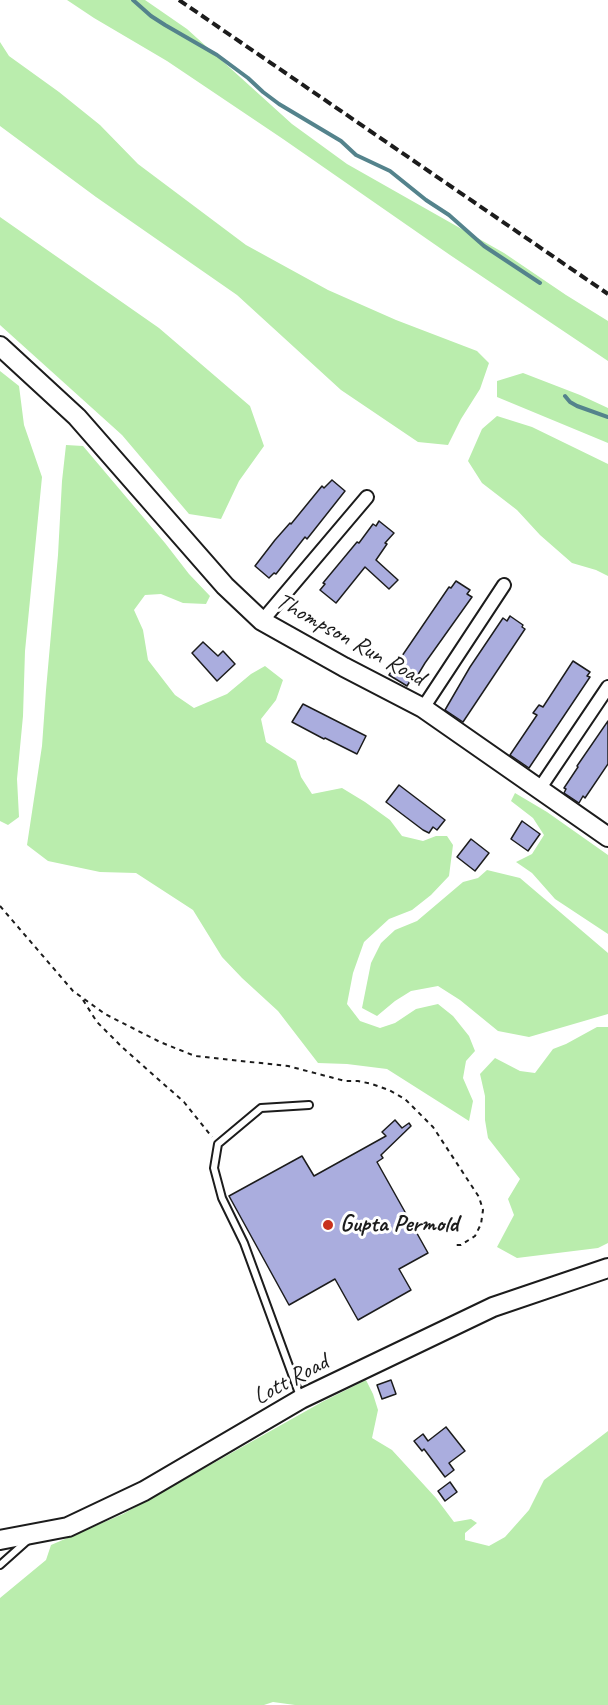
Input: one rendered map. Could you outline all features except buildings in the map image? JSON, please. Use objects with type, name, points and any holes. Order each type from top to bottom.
[{"type":"street","name":"Thompson Run Road","points":[[0,346],[77,417],[225,586],[262,621],[423,708],[608,837]]},
{"type":"street","points":[[262,621],[367,497]]},
{"type":"street","points":[[423,708],[504,585]]},
{"type":"street","points":[[540,788],[608,687]]},
{"type":"street","name":"Lott Road","points":[[0,1540],[69,1527],[144,1491],[301,1399],[493,1307],[608,1268]]},
{"type":"lane","points":[[301,1399],[244,1244],[222,1198],[214,1168],[218,1144],[261,1108],[309,1106]]},
{"type":"lane","points":[[0,1565],[35,1533]]},
{"type":"path","points":[[0,906],[68,987],[126,1025],[160,1042],[188,1054],[206,1058],[288,1066],[345,1081],[372,1084],[389,1090],[405,1100],[432,1127],[479,1197],[483,1210],[481,1224],[475,1236],[461,1245],[454,1245]]},
{"type":"path","points":[[81,997],[97,1022],[184,1102],[218,1144]]},
{"type":"green space","points":[[67,0],[145,0],[187,29],[292,124],[347,164],[504,253],[608,321],[608,361],[167,61]]},
{"type":"green space","points":[[0,42],[9,56],[100,125],[138,164],[246,245],[328,290],[396,320],[477,351],[489,363],[480,389],[448,445],[418,442],[341,390],[237,295],[96,197],[0,126]]},
{"type":"green space","points":[[0,217],[159,328],[250,406],[264,446],[239,481],[221,519],[189,514],[122,435],[0,325]]},
{"type":"green space","points":[[0,371],[19,386],[24,425],[42,477],[25,651],[23,716],[17,779],[19,817],[8,825],[0,821]]},
{"type":"green space","points":[[523,373],[608,408],[608,443],[497,397],[497,381]]},
{"type":"green space","points":[[497,416],[532,427],[608,464],[608,576],[572,563],[540,535],[517,510],[482,483],[468,461],[482,429]]},
{"type":"green space","points":[[66,445],[83,446],[189,574],[210,596],[206,604],[183,603],[161,594],[145,595],[134,610],[143,630],[148,660],[175,695],[194,708],[227,694],[251,674],[265,666],[283,680],[276,700],[261,719],[266,742],[296,761],[301,777],[312,794],[342,788],[390,820],[402,836],[423,841],[436,836],[447,836],[453,845],[449,876],[431,895],[412,910],[389,919],[364,942],[353,973],[347,1004],[360,1021],[380,1028],[395,1023],[416,1009],[438,1004],[453,1016],[469,1036],[475,1051],[466,1061],[463,1078],[473,1101],[469,1121],[387,1069],[318,1063],[278,1011],[222,957],[193,910],[136,873],[100,872],[48,861],[27,845],[42,746]]},
{"type":"green space","points":[[515,793],[547,812],[608,855],[608,934],[555,899],[532,873],[516,862],[532,854],[544,835],[533,818],[511,801]]},
{"type":"green space","points":[[487,870],[520,878],[608,953],[608,1014],[529,1037],[498,1031],[460,1000],[438,986],[411,991],[377,1016],[362,1008],[371,963],[381,943],[395,930],[417,921],[463,882],[478,878]]},
{"type":"green space","points":[[597,1027],[608,1027],[608,1243],[598,1248],[517,1258],[497,1247],[514,1215],[508,1199],[520,1179],[488,1138],[485,1096],[480,1074],[495,1058],[520,1071],[535,1073],[553,1049]]},
{"type":"green space","points":[[366,1380],[378,1410],[372,1438],[392,1450],[436,1498],[454,1522],[471,1519],[477,1523],[465,1533],[465,1540],[489,1546],[505,1537],[529,1510],[544,1480],[608,1431],[608,1705],[295,1705],[273,1702],[264,1705],[0,1705],[0,1598],[46,1560],[51,1545],[123,1514],[322,1402]]},
{"type":"waterway","points":[[133,0],[151,16],[217,55],[279,104],[341,141],[356,155],[390,171],[449,215],[484,246],[540,283]]},
{"type":"waterway","points":[[565,396],[577,406],[608,417]]},
{"type":"railway","points":[[179,0],[608,294]]},
{"type":"place","name":"Gupta Permold","points":[[328,1225]]}]
